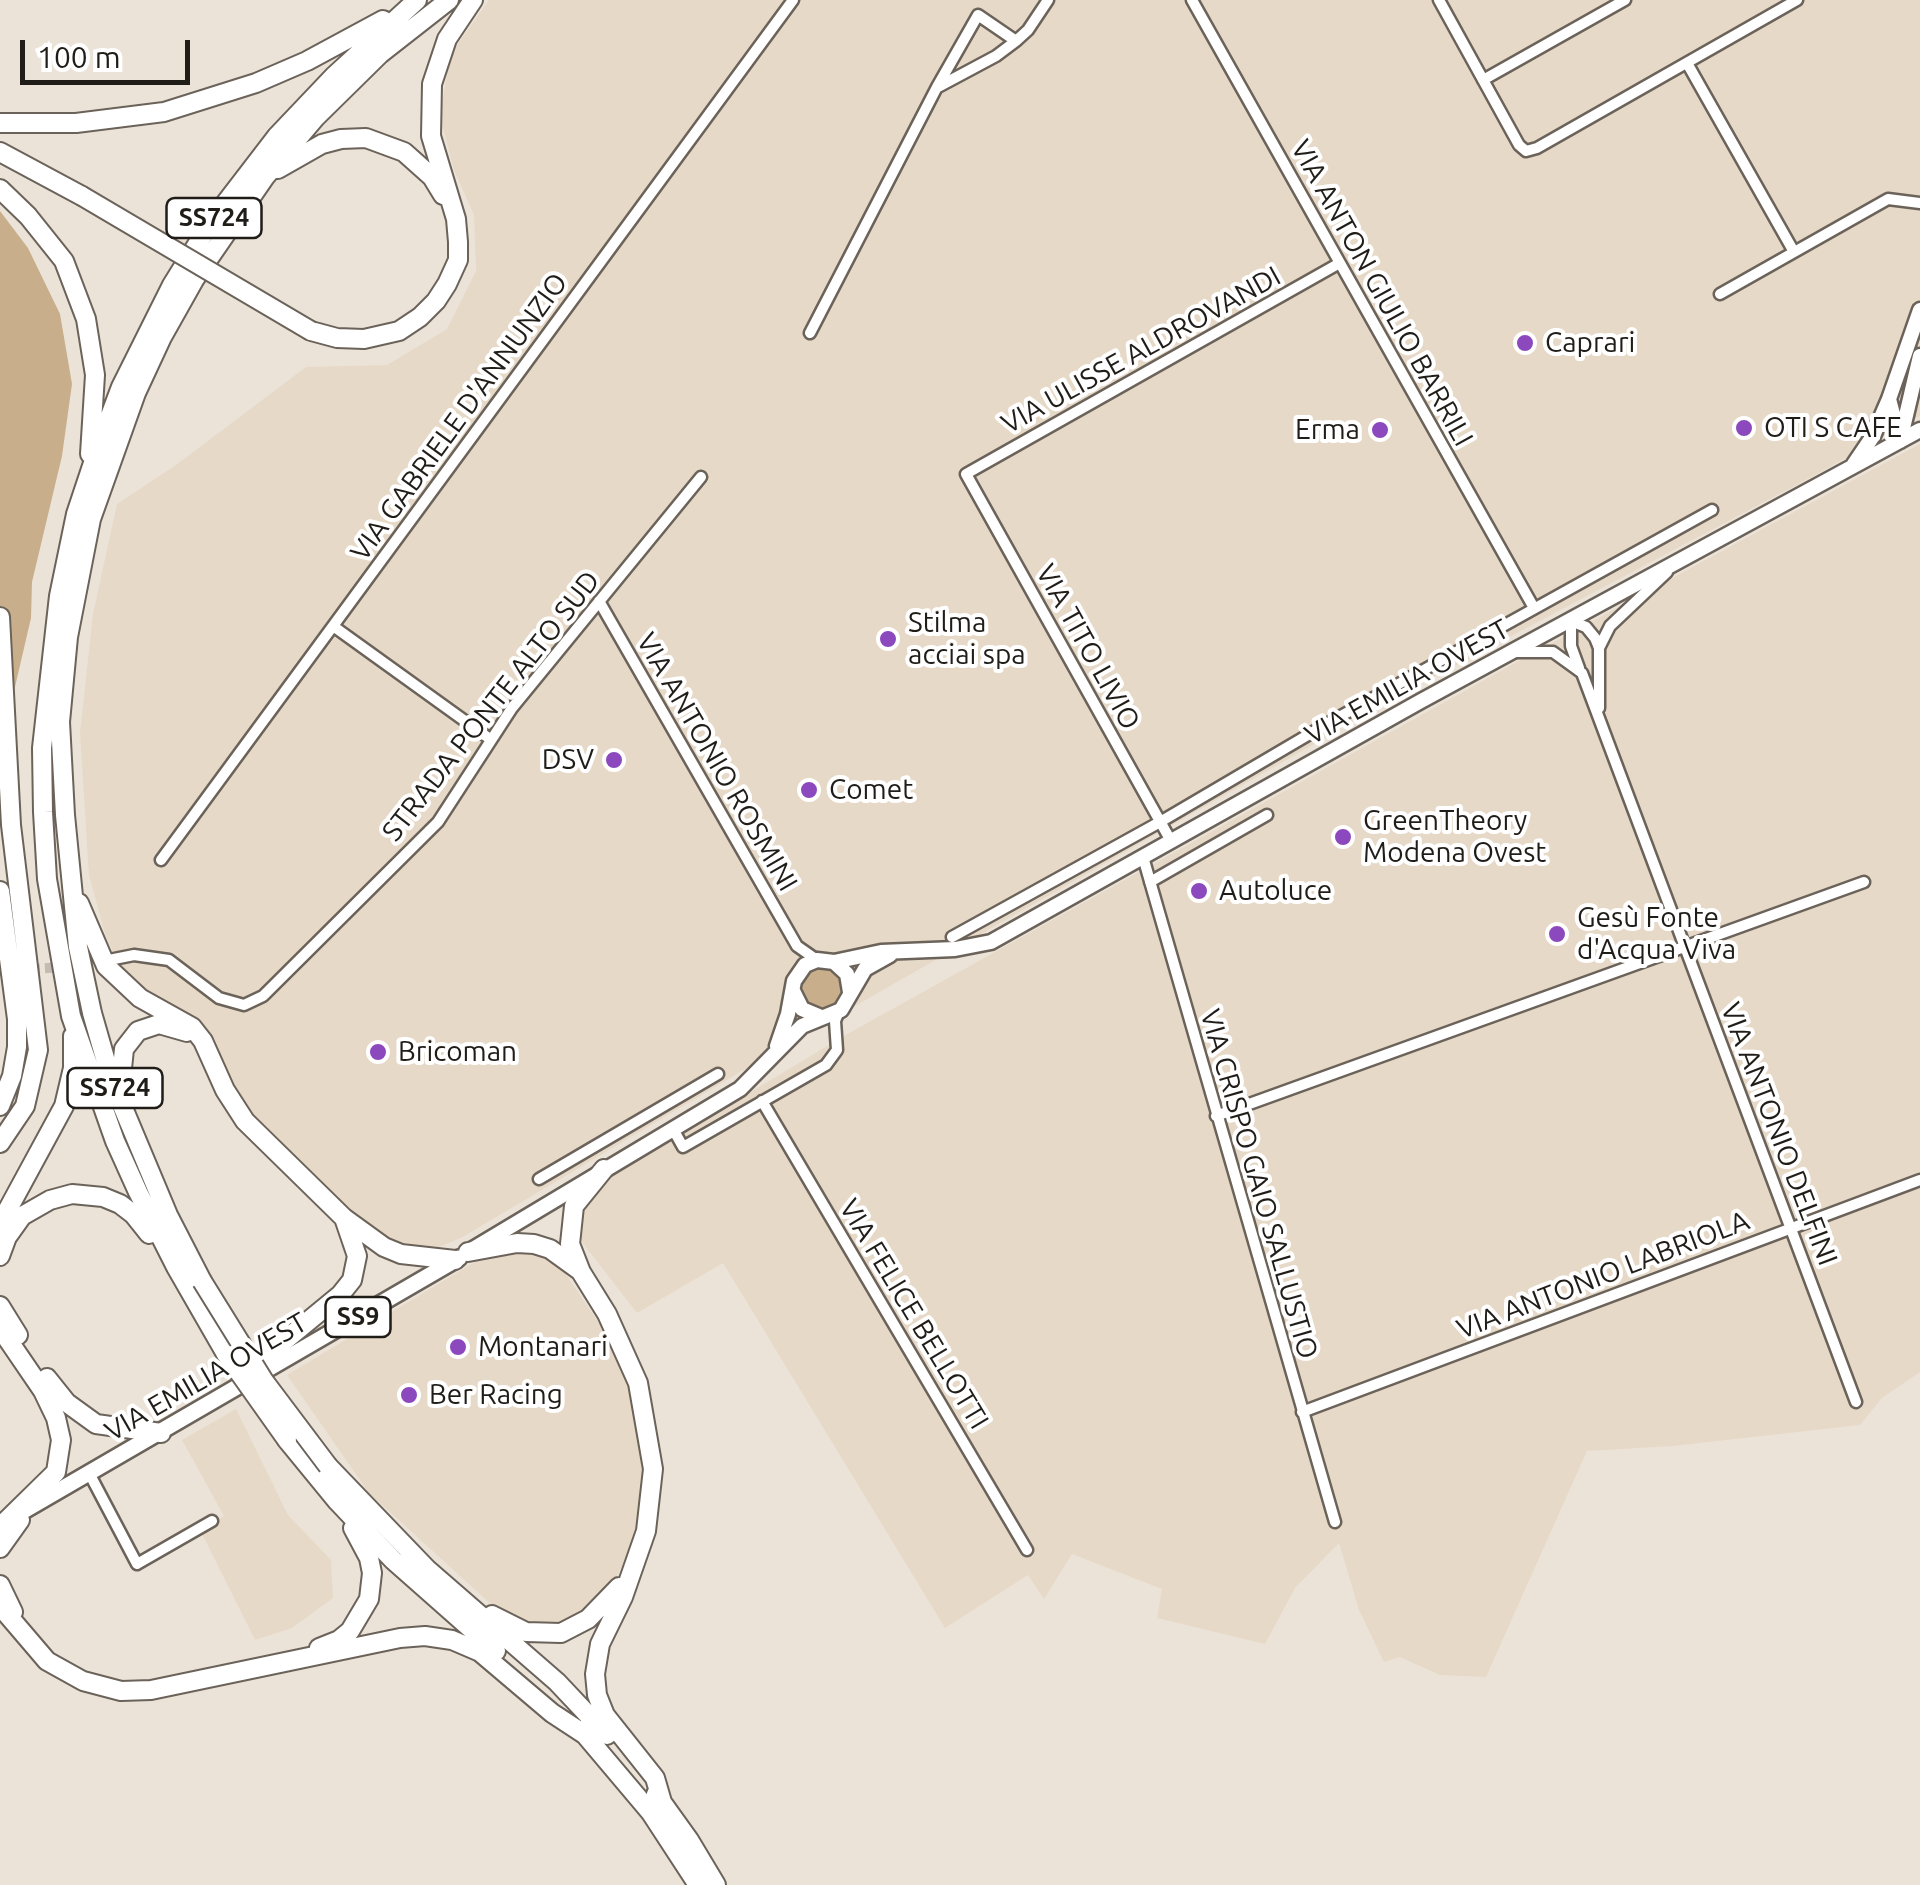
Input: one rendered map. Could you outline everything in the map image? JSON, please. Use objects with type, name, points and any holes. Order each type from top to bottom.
[{"type":"highway","name":"SS724","points":[[192,1285],[168,1215],[121,1103],[92,1013],[78,947],[60,722],[68,636],[91,518],[136,393],[162,337],[194,280],[265,177],[342,90],[380,54],[449,0]]},
{"type":"highway","points":[[0,152],[311,331],[337,338],[364,339],[399,331],[436,301],[458,260],[456,218],[431,136],[429,110],[438,60],[473,0]]},
{"type":"highway","name":"SS724","points":[[414,3],[334,76],[277,136],[211,222],[148,330],[121,387],[76,514],[58,596],[42,748],[47,879],[72,1016],[116,1140],[192,1285],[264,1381],[337,1502],[417,1583],[587,1736],[667,1835],[698,1885]]},
{"type":"highway","points":[[0,123],[118,120],[195,104],[256,84],[307,61],[414,3]]},
{"type":"highway","points":[[265,177],[322,144],[366,138],[404,152],[432,177],[456,218]]},
{"type":"highway","points":[[0,190],[28,216],[64,261],[86,319],[95,375],[88,479]]},
{"type":"highway","points":[[0,617],[11,825],[38,1050],[25,1106],[0,1144]]},
{"type":"highway","points":[[70,881],[106,966],[140,998],[192,1027],[245,1121],[344,1218],[384,1247],[401,1254],[462,1256],[516,1242],[550,1250],[581,1272]]},
{"type":"highway","points":[[0,890],[17,1047],[12,1076],[0,1106]]},
{"type":"highway","points":[[0,1224],[64,1106],[74,1054],[72,1016]]},
{"type":"highway","points":[[121,1103],[120,1060],[129,1039],[138,1032],[149,1026],[170,1025],[187,1032],[206,1048]]},
{"type":"highway","points":[[604,1169],[574,1206],[570,1244],[638,1384],[651,1444],[651,1504],[623,1597],[600,1644],[595,1663],[596,1686],[610,1724],[655,1778],[665,1806]]},
{"type":"highway","points":[[0,1256],[12,1229],[30,1209],[60,1196],[85,1194],[103,1197],[133,1214],[167,1265],[192,1285]]},
{"type":"highway","points":[[260,1374],[278,1346],[340,1295],[352,1280],[357,1256],[344,1218]]},
{"type":"highway","points":[[0,1306],[56,1392],[80,1414],[110,1428],[161,1433]]},
{"type":"highway","points":[[0,1328],[43,1391],[61,1440],[56,1472],[1,1525]]},
{"type":"highway","name":"SS724","points":[[321,1470],[556,1682],[601,1728],[665,1806],[716,1885]]},
{"type":"highway","points":[[294,1658],[338,1640],[360,1620],[369,1600],[369,1558],[337,1502]]},
{"type":"highway","points":[[0,1548],[33,1505]]},
{"type":"highway","points":[[427,1569],[461,1589],[506,1625],[546,1634],[560,1633],[588,1620],[630,1575]]},
{"type":"highway","points":[[0,1584],[28,1639]]},
{"type":"highway","points":[[0,1606],[47,1661],[71,1676],[121,1691],[151,1690],[400,1638],[452,1640],[480,1652],[552,1713],[587,1736]]},
{"type":"main road","points":[[1852,468],[1890,399],[1920,310]]},
{"type":"main road","points":[[1900,441],[1920,357]]},
{"type":"main road","points":[[1920,357],[1920,366]]},
{"type":"main road","points":[[1890,399],[1900,441]]},
{"type":"main road","name":"VIA EMILIA OVEST","points":[[834,962],[882,952],[956,949],[990,942],[1421,701],[1920,430]]},
{"type":"main road","name":"VIA EMILIA OVEST","points":[[850,992],[865,968],[910,950]]},
{"type":"main road","points":[[817,960],[834,962],[847,974],[850,992],[830,1018],[802,1010],[793,990],[797,973],[817,960]]},
{"type":"main road","name":"VIA EMILIA OVEST","points":[[775,1052],[793,990]]},
{"type":"main road","name":"VIA EMILIA OVEST","points":[[1,1525],[740,1090],[802,1026],[830,1018]]},
{"type":"street","name":"VIA GABRIELE D'ANNUNZIO","points":[[161,860],[793,0]]},
{"type":"street","points":[[937,87],[1016,41],[1048,0]]},
{"type":"street","name":"VIA ANTON GIULIO BARRILI","points":[[1192,0],[1534,608]]},
{"type":"street","points":[[1439,0],[1519,144],[1526,150],[1537,148],[1797,0]]},
{"type":"street","points":[[1483,80],[1625,0]]},
{"type":"street","points":[[810,333],[978,15],[1016,41]]},
{"type":"street","points":[[1688,63],[1794,252]]},
{"type":"street","points":[[1720,294],[1888,199],[1920,203]]},
{"type":"street","name":"VIA ULISSE ALDROVANDI","points":[[966,474],[1338,264]]},
{"type":"street","name":"VIA TITO LIVIO","points":[[966,474],[1171,841]]},
{"type":"street","name":"STRADA PONTE ALTO SUD","points":[[110,960],[146,955],[169,960],[220,998],[244,1005],[263,996],[438,822],[490,740],[702,476]]},
{"type":"street","name":"VIA EMILIA OVEST","points":[[952,937],[1712,510]]},
{"type":"street","points":[[1599,648],[1610,626],[1674,566]]},
{"type":"street","name":"VIA ANTONIO ROSMINI","points":[[600,601],[796,946]]},
{"type":"street","points":[[1571,621],[1596,638],[1599,714]]},
{"type":"street","name":"VIA ANTONIO DELFINI","points":[[1571,621],[1571,646],[1856,1402]]},
{"type":"street","points":[[333,626],[490,740]]},
{"type":"street","points":[[1512,652],[1553,652],[1582,673]]},
{"type":"street","points":[[1408,679],[1421,701]]},
{"type":"street","points":[[1150,882],[1266,815]]},
{"type":"street","name":"VIA CRISPO GAIO SALLUSTIO","points":[[1143,858],[1335,1522]]},
{"type":"street","points":[[1216,1116],[1864,882]]},
{"type":"street","points":[[796,946],[817,960]]},
{"type":"street","points":[[796,946],[797,973]]},
{"type":"street","points":[[673,1129],[683,1146],[826,1065],[837,1050],[830,1018]]},
{"type":"street","points":[[539,1179],[718,1074]]},
{"type":"street","name":"VIA FELICE BELLOTTI","points":[[762,1101],[1027,1550]]},
{"type":"street","points":[[592,1148],[604,1169]]},
{"type":"street","name":"VIA ANTONIO LABRIOLA","points":[[1302,1412],[1920,1180]]},
{"type":"street","name":"VIA EMILIA OVEST","points":[[89,1473],[137,1564],[212,1521]]},
{"type":"shaded area","points":[[489,0],[1920,0],[1920,416],[1402,694],[762,1059],[461,1238],[417,1250],[385,1240],[304,1170],[247,1113],[200,1026],[142,989],[120,967],[105,934],[89,875],[80,733],[93,614],[117,504],[176,465],[306,367],[387,365],[447,329],[476,271],[474,215],[454,170],[440,116],[450,55]]},
{"type":"shaded area","points":[[0,211],[28,248],[60,314],[72,384],[62,456],[32,582],[31,618],[8,717],[0,791]]},
{"type":"shaded area","points":[[1920,444],[1920,1372],[1882,1398],[1860,1425],[1673,1446],[1587,1451],[1486,1677],[1440,1675],[1400,1657],[1384,1662],[1359,1610],[1339,1543],[1295,1588],[1265,1644],[1157,1618],[1162,1589],[1072,1554],[1044,1599],[1028,1575],[945,1628],[723,1263],[637,1313],[578,1237],[577,1221],[586,1198],[603,1181],[842,1037],[1515,663]]},
{"type":"shaded area","points":[[822,968],[836,974],[842,988],[836,1002],[822,1008],[808,1002],[802,988],[808,974]]},
{"type":"shaded area","points":[[516,1245],[557,1261],[611,1341],[628,1383],[640,1437],[644,1486],[635,1536],[613,1585],[586,1612],[565,1623],[533,1626],[494,1607],[369,1493],[287,1375],[493,1251]]},
{"type":"shaded area","points":[[236,1409],[288,1515],[331,1560],[333,1598],[292,1628],[255,1640],[200,1530],[224,1516],[182,1440]]},
{"type":"tunnel","points":[[0,971],[64,967]]},
{"type":"place","name":"Caprari","points":[[1525,343]]},
{"type":"place","name":"OTI S CAFE","points":[[1744,428]]},
{"type":"place","name":"Erma","points":[[1380,430]]},
{"type":"place","name":"Stilma acciai spa","points":[[888,639]]},
{"type":"place","name":"DSV","points":[[614,760]]},
{"type":"place","name":"Comet","points":[[809,790]]},
{"type":"place","name":"GreenTheory Modena Ovest","points":[[1343,837]]},
{"type":"place","name":"Autoluce","points":[[1199,891]]},
{"type":"place","name":"Gesù Fonte d'Acqua Viva","points":[[1557,934]]},
{"type":"place","name":"Bricoman","points":[[378,1052]]},
{"type":"place","name":"Montanari","points":[[458,1347]]},
{"type":"place","name":"Ber Racing","points":[[409,1395]]}]
